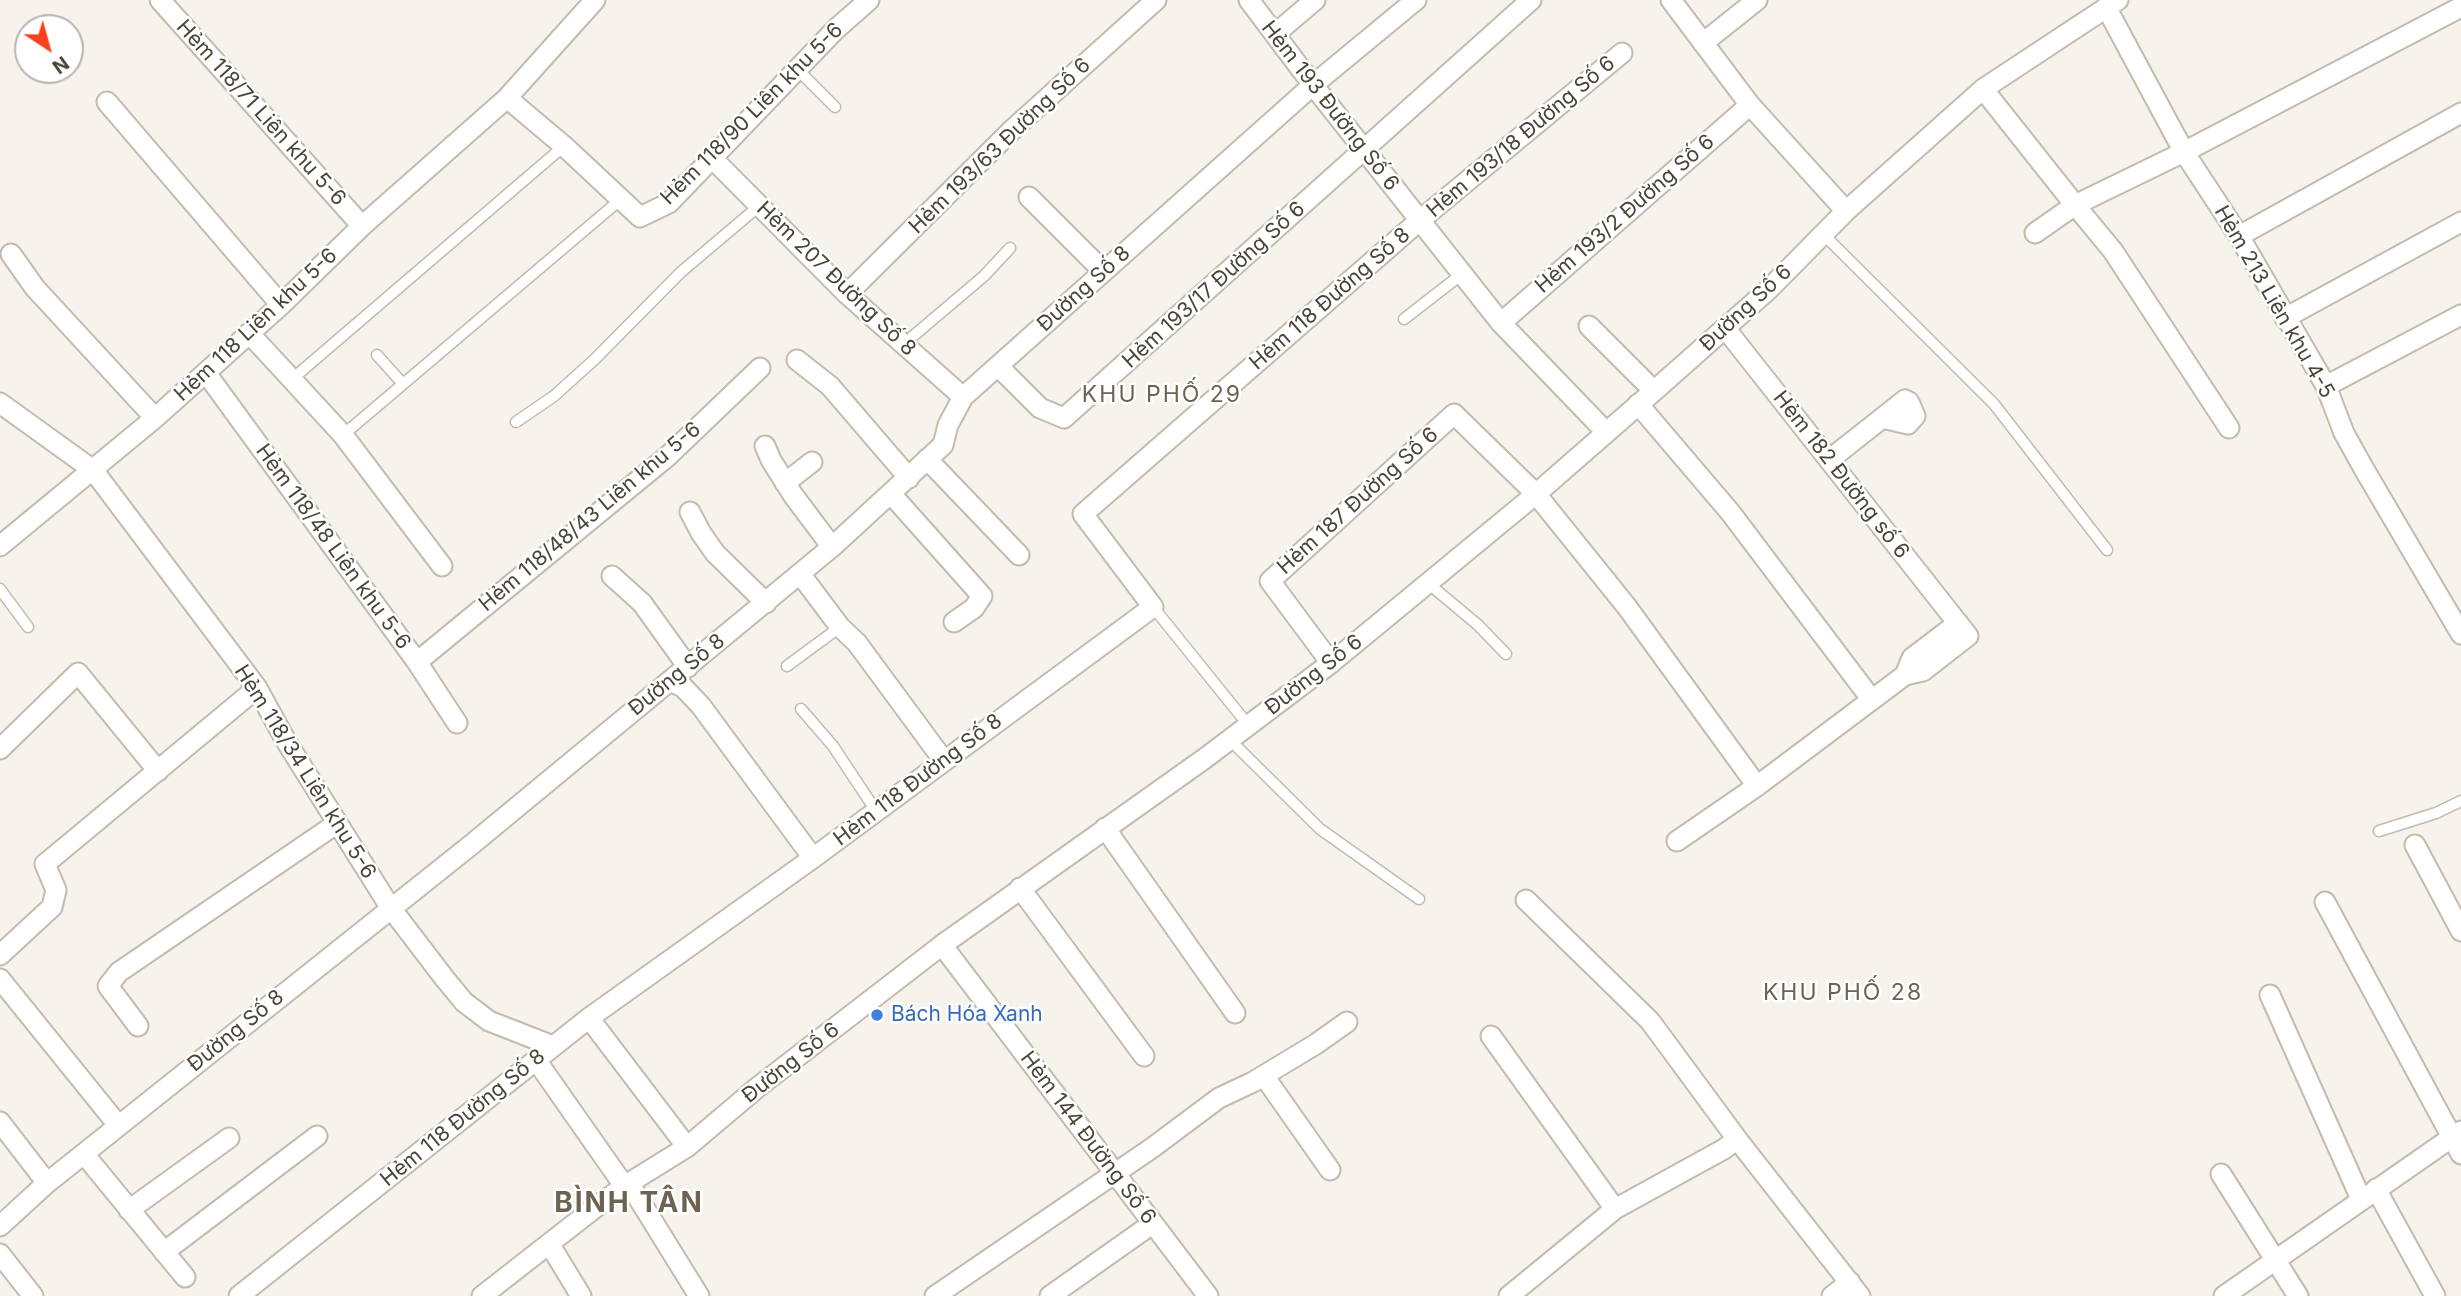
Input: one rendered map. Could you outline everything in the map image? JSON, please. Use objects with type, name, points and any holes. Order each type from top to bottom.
[{"type":"street","name":"Hẻm 118 Liên khu 5-6","points":[[0,546],[155,418],[281,304],[362,226],[507,99],[596,0]]},
{"type":"street","name":"Hẻm 118/90 Liên khu 5-6","points":[[507,99],[564,146],[640,217],[669,203],[797,69],[869,0]]},
{"type":"street","name":"Hẻm 193/63 Đường Số 6","points":[[847,294],[1012,130],[1156,0]]},
{"type":"street","name":"Hẻm 193 Đường Số 6","points":[[1249,0],[1501,323],[1606,432]]},
{"type":"street","points":[[1275,34],[1315,0]]},
{"type":"street","name":"Đường Số 8","points":[[0,1226],[47,1183],[118,1125],[471,845],[801,575],[892,495],[943,445],[948,425],[963,397],[1313,85],[1416,0]]},
{"type":"street","points":[[1365,150],[1531,0]]},
{"type":"street","points":[[1671,0],[1750,106],[1846,211]]},
{"type":"street","points":[[1703,43],[1758,0]]},
{"type":"street","name":"Hẻm 118/71 Liên khu 5-6","points":[[169,3],[362,226]]},
{"type":"street","name":"Đường Số 6","points":[[482,1296],[627,1185],[687,1147],[758,1087],[943,945],[1249,726],[1332,663],[1536,494],[1654,391],[1768,290],[1846,211],[1983,89],[2112,3]]},
{"type":"street","name":"Hẻm 213 Liên khu 4-5","points":[[2112,3],[2184,152],[2239,236],[2326,386],[2344,433],[2461,634]]},
{"type":"street","points":[[2035,233],[2075,205],[2184,152],[2461,7]]},
{"type":"street","name":"Hẻm 193/18 Đường Số 6","points":[[1419,221],[1622,53]]},
{"type":"street","points":[[1983,89],[2113,251],[2229,428]]},
{"type":"street","points":[[107,102],[281,304]]},
{"type":"street","name":"Hẻm 193/2 Đường Số 6","points":[[1501,323],[1750,106]]},
{"type":"street","points":[[2239,236],[2461,113]]},
{"type":"street","name":"Hẻm 193/17 Đường Số 6","points":[[998,366],[1040,408],[1065,418],[1365,150]]},
{"type":"street","name":"Hẻm 207 Đường Số 8","points":[[711,158],[847,294],[963,397]]},
{"type":"street","points":[[1029,197],[1103,271]]},
{"type":"street","name":"Hẻm 118 Đường Số 8","points":[[239,1296],[589,1018],[813,859],[1153,607],[1083,514],[1419,221]]},
{"type":"street","points":[[2286,318],[2461,222]]},
{"type":"street","points":[[11,254],[35,288],[155,418]]},
{"type":"street","points":[[2326,386],[2461,315]]},
{"type":"street","points":[[1589,326],[1654,391]]},
{"type":"street","name":"Hẻm 182 Đường số 6","points":[[1725,328],[1958,622],[1912,658],[1905,675],[1872,700]]},
{"type":"street","points":[[249,333],[343,435],[442,566]]},
{"type":"street","points":[[797,360],[830,386],[909,478]]},
{"type":"street","name":"Hẻm 118/48/43 Liên khu 5-6","points":[[417,662],[668,456],[760,368]]},
{"type":"street","name":"Hẻm 118/48 Liên khu 5-6","points":[[206,373],[417,662],[457,723]]},
{"type":"street","name":"Hẻm 118/34 Liên khu 5-6","points":[[0,403],[93,470],[257,688],[286,741],[390,907],[464,1002],[489,1021],[553,1046]]},
{"type":"street","points":[[1638,404],[1730,512],[1872,700],[1757,786],[1677,841]]},
{"type":"street","name":"Hẻm 187 Đường Số 6","points":[[1332,663],[1270,581],[1454,414],[1536,494]]},
{"type":"street","points":[[1829,460],[1882,418]]},
{"type":"street","points":[[765,446],[785,483],[832,547]]},
{"type":"street","points":[[927,459],[1019,555]]},
{"type":"street","points":[[785,483],[812,462]]},
{"type":"street","points":[[1536,494],[1627,607],[1757,786]]},
{"type":"street","points":[[892,495],[982,596],[974,608],[954,622]]},
{"type":"street","points":[[690,512],[715,553],[766,603]]},
{"type":"street","points":[[801,575],[840,627],[857,643],[944,761]]},
{"type":"street","points":[[612,576],[642,603],[688,667]]},
{"type":"street","points":[[0,749],[78,673],[158,771]]},
{"type":"street","points":[[670,681],[683,688],[701,706],[813,859]]},
{"type":"street","points":[[0,955],[52,907],[56,890],[45,864],[257,688]]},
{"type":"street","points":[[138,1026],[108,986],[119,972],[337,824]]},
{"type":"street","points":[[1105,828],[1235,1013]]},
{"type":"street","points":[[2415,845],[2461,932]]},
{"type":"street","points":[[1020,888],[1144,1056]]},
{"type":"street","points":[[1526,900],[1650,1021],[1737,1139],[1855,1289],[1832,1296]]},
{"type":"street","points":[[2325,902],[2456,1134],[2461,1154]]},
{"type":"street","name":"Hẻm 144 Đường Số 6","points":[[943,945],[1208,1296]]},
{"type":"street","points":[[0,979],[118,1125]]},
{"type":"street","points":[[2270,995],[2369,1194],[2435,1296]]},
{"type":"street","points":[[589,1018],[687,1147]]},
{"type":"street","points":[[935,1296],[1219,1098],[1264,1076],[1347,1022]]},
{"type":"street","points":[[1491,1036],[1615,1209]]},
{"type":"street","points":[[536,1060],[627,1185],[699,1296]]},
{"type":"street","points":[[1264,1076],[1330,1170]]},
{"type":"street","points":[[0,1122],[47,1183]]},
{"type":"street","points":[[2224,1296],[2456,1134]]},
{"type":"street","points":[[164,1252],[317,1136]]},
{"type":"street","points":[[129,1210],[229,1139]]},
{"type":"street","points":[[1509,1296],[1615,1209],[1724,1149],[1737,1139]]},
{"type":"street","points":[[84,1154],[185,1277]]},
{"type":"street","points":[[2221,1174],[2298,1296]]},
{"type":"street","points":[[1050,1296],[1153,1223]]},
{"type":"street","points":[[550,1245],[580,1296]]},
{"type":"street","points":[[0,1254],[33,1296]]},
{"type":"lane","points":[[797,69],[835,107]]},
{"type":"lane","points":[[291,380],[564,146]]},
{"type":"lane","points":[[343,435],[620,200]]},
{"type":"lane","points":[[516,422],[554,396],[595,359],[681,272],[759,206]]},
{"type":"lane","points":[[1823,234],[1994,404],[2106,550]]},
{"type":"lane","points":[[906,346],[912,337],[984,276],[1010,248]]},
{"type":"lane","points":[[1404,318],[1462,274]]},
{"type":"lane","points":[[377,355],[403,384]]},
{"type":"lane","points":[[1429,584],[1478,625],[1506,654]]},
{"type":"lane","points":[[0,589],[28,628]]},
{"type":"lane","points":[[1153,607],[1249,726]]},
{"type":"lane","points":[[787,666],[840,627]]},
{"type":"lane","points":[[800,709],[833,746],[876,811]]},
{"type":"lane","points":[[1229,739],[1320,829],[1419,899]]},
{"type":"lane","points":[[2379,831],[2436,813],[2461,801]]},
{"type":"place","name":"Bách Hóa Xanh","points":[[877,1015]]},
{"type":"district","name":"KHU PHỐ 29","points":[[1162,395]]},
{"type":"district","name":"KHU PHỐ 28","points":[[1843,993]]},
{"type":"district","name":"BÌNH TÂN","points":[[629,1204]]}]
